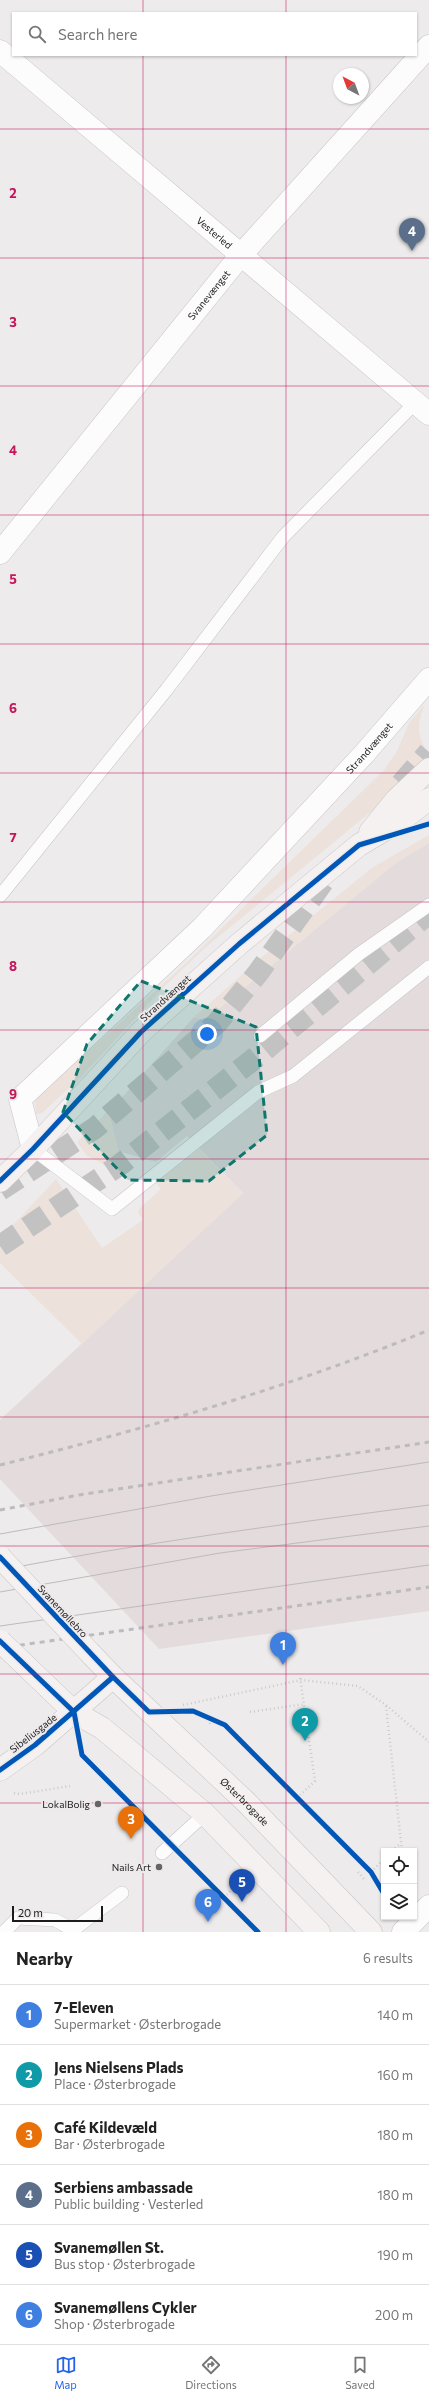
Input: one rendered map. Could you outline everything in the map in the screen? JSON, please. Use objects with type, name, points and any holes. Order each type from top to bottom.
[{"type":"street","name":"Svanevænget","points":[[0,553],[240,256],[429,46]]},
{"type":"street","name":"Vesterled","points":[[0,50],[240,256],[422,408]]},
{"type":"street","name":"Strandvænget","points":[[33,1149],[20,1099],[202,928],[364,754],[429,679]]},
{"type":"street","name":"Strandvænget","points":[[359,846],[396,800],[429,769]]},
{"type":"street","name":"Strandvænget","points":[[0,1181],[33,1149],[141,1032],[239,944],[359,846],[403,819],[429,799]]},
{"type":"street","name":"Svanemøllebro","points":[[0,1557],[113,1677]]},
{"type":"street","points":[[0,1641],[74,1712],[102,1728],[205,1814],[319,1932]]},
{"type":"street","name":"Østerbrogade","points":[[113,1677],[246,1802],[371,1932]]},
{"type":"street","name":"Sibeliusgade","points":[[0,1770],[35,1745],[113,1677]]},
{"type":"street","points":[[403,1932],[429,1906]]},
{"type":"lane","points":[[0,896],[167,689],[284,537],[422,408]]},
{"type":"lane","points":[[260,1036],[359,954],[429,905]]},
{"type":"lane","points":[[33,1149],[112,1210],[258,1092],[293,1076],[429,968]]},
{"type":"lane","points":[[162,1854],[205,1814]]},
{"type":"lane","points":[[4,1932],[18,1918],[55,1920],[74,1931],[122,1893]]},
{"type":"path","points":[[298,1798],[314,1781],[305,1704],[300,1678]]},
{"type":"path","points":[[149,1712],[300,1678],[358,1686],[386,1705],[429,1742]]},
{"type":"path","points":[[250,1712],[305,1704]]},
{"type":"path","points":[[386,1705],[402,1848]]},
{"type":"path","points":[[149,1712],[186,1711]]},
{"type":"path","points":[[204,1716],[212,1720],[210,1724]]},
{"type":"path","points":[[20,1794],[70,1786]]},
{"type":"path","points":[[292,1793],[303,1803]]},
{"type":"path","points":[[395,1848],[401,1842]]},
{"type":"path","points":[[371,1872],[381,1862]]},
{"type":"path","points":[[366,1867],[374,1878]]},
{"type":"path","points":[[358,1872],[364,1879]]},
{"type":"path","points":[[224,1898],[232,1889]]},
{"type":"path","points":[[218,1893],[229,1904]]},
{"type":"highlighted area","points":[[141,981],[256,1027],[267,1135],[209,1181],[128,1180],[63,1112],[87,1044]]},
{"type":"shaded area","points":[[425,704],[421,714],[419,730],[429,757],[378,806],[206,947],[165,986],[80,1078],[42,1113],[36,1114],[35,1102],[37,1098],[186,963],[384,770],[397,751],[409,723]]},
{"type":"shaded area","points":[[429,835],[429,843],[397,862],[205,1020],[194,1017],[262,957],[373,867]]},
{"type":"shaded area","points":[[429,843],[429,1611],[159,1649],[0,1479],[0,1420],[243,1193],[187,1136],[156,1162],[118,1151],[109,1112],[194,1017],[205,1020],[397,862]]},
{"type":"shaded area","points":[[107,1112],[109,1112],[118,1151],[124,1152],[110,1167],[87,1156],[77,1142]]},
{"type":"shaded area","points":[[199,1149],[243,1193],[82,1344],[0,1263],[0,1239],[56,1179],[102,1248],[143,1220],[138,1212],[140,1208],[161,1189],[156,1183]]},
{"type":"tunnel","points":[[401,784],[429,752]]},
{"type":"tunnel","points":[[0,1190],[95,1128],[217,1023],[258,973],[328,875]]},
{"type":"tunnel","points":[[0,1246],[121,1164],[255,1058],[429,913]]},
{"type":"tram line","points":[[0,1534],[211,1496],[429,1462]]},
{"type":"tram line","points":[[0,1570],[160,1543],[429,1505]]},
{"type":"tram line","points":[[0,1592],[220,1553],[429,1526]]},
{"type":"tram line","points":[[0,1626],[429,1565]]},
{"type":"railway","points":[[0,1465],[109,1437],[217,1405],[324,1370],[429,1330]]},
{"type":"railway","points":[[0,1510],[79,1495],[429,1442]]},
{"type":"railway","points":[[0,1648],[429,1587]]},
{"type":"cycle path","points":[[0,1181],[33,1149],[141,1032],[239,944],[359,845],[429,824]]},
{"type":"cycle path","points":[[0,1557],[113,1677],[149,1712],[193,1711],[225,1725],[371,1872],[381,1889]]},
{"type":"cycle path","points":[[0,1641],[74,1712]]},
{"type":"cycle path","points":[[0,1770],[35,1745],[113,1677]]},
{"type":"cycle path","points":[[74,1712],[82,1755],[258,1932]]},
{"type":"place","name":"Serbiens ambassade","points":[[412,251]]},
{"type":"place","name":"7-Eleven","points":[[283,1665]]},
{"type":"place","name":"Jens Nielsens Plads","points":[[305,1741]]},
{"type":"place","name":"LokalBolig","points":[[98,1804]]},
{"type":"place","name":"Café Kildevæld","points":[[131,1839]]},
{"type":"place","name":"Nails Art","points":[[159,1867]]},
{"type":"place","name":"Svanemøllen St.","points":[[242,1902]]},
{"type":"place","name":"Svanemøllens Cykler","points":[[208,1922]]}]
